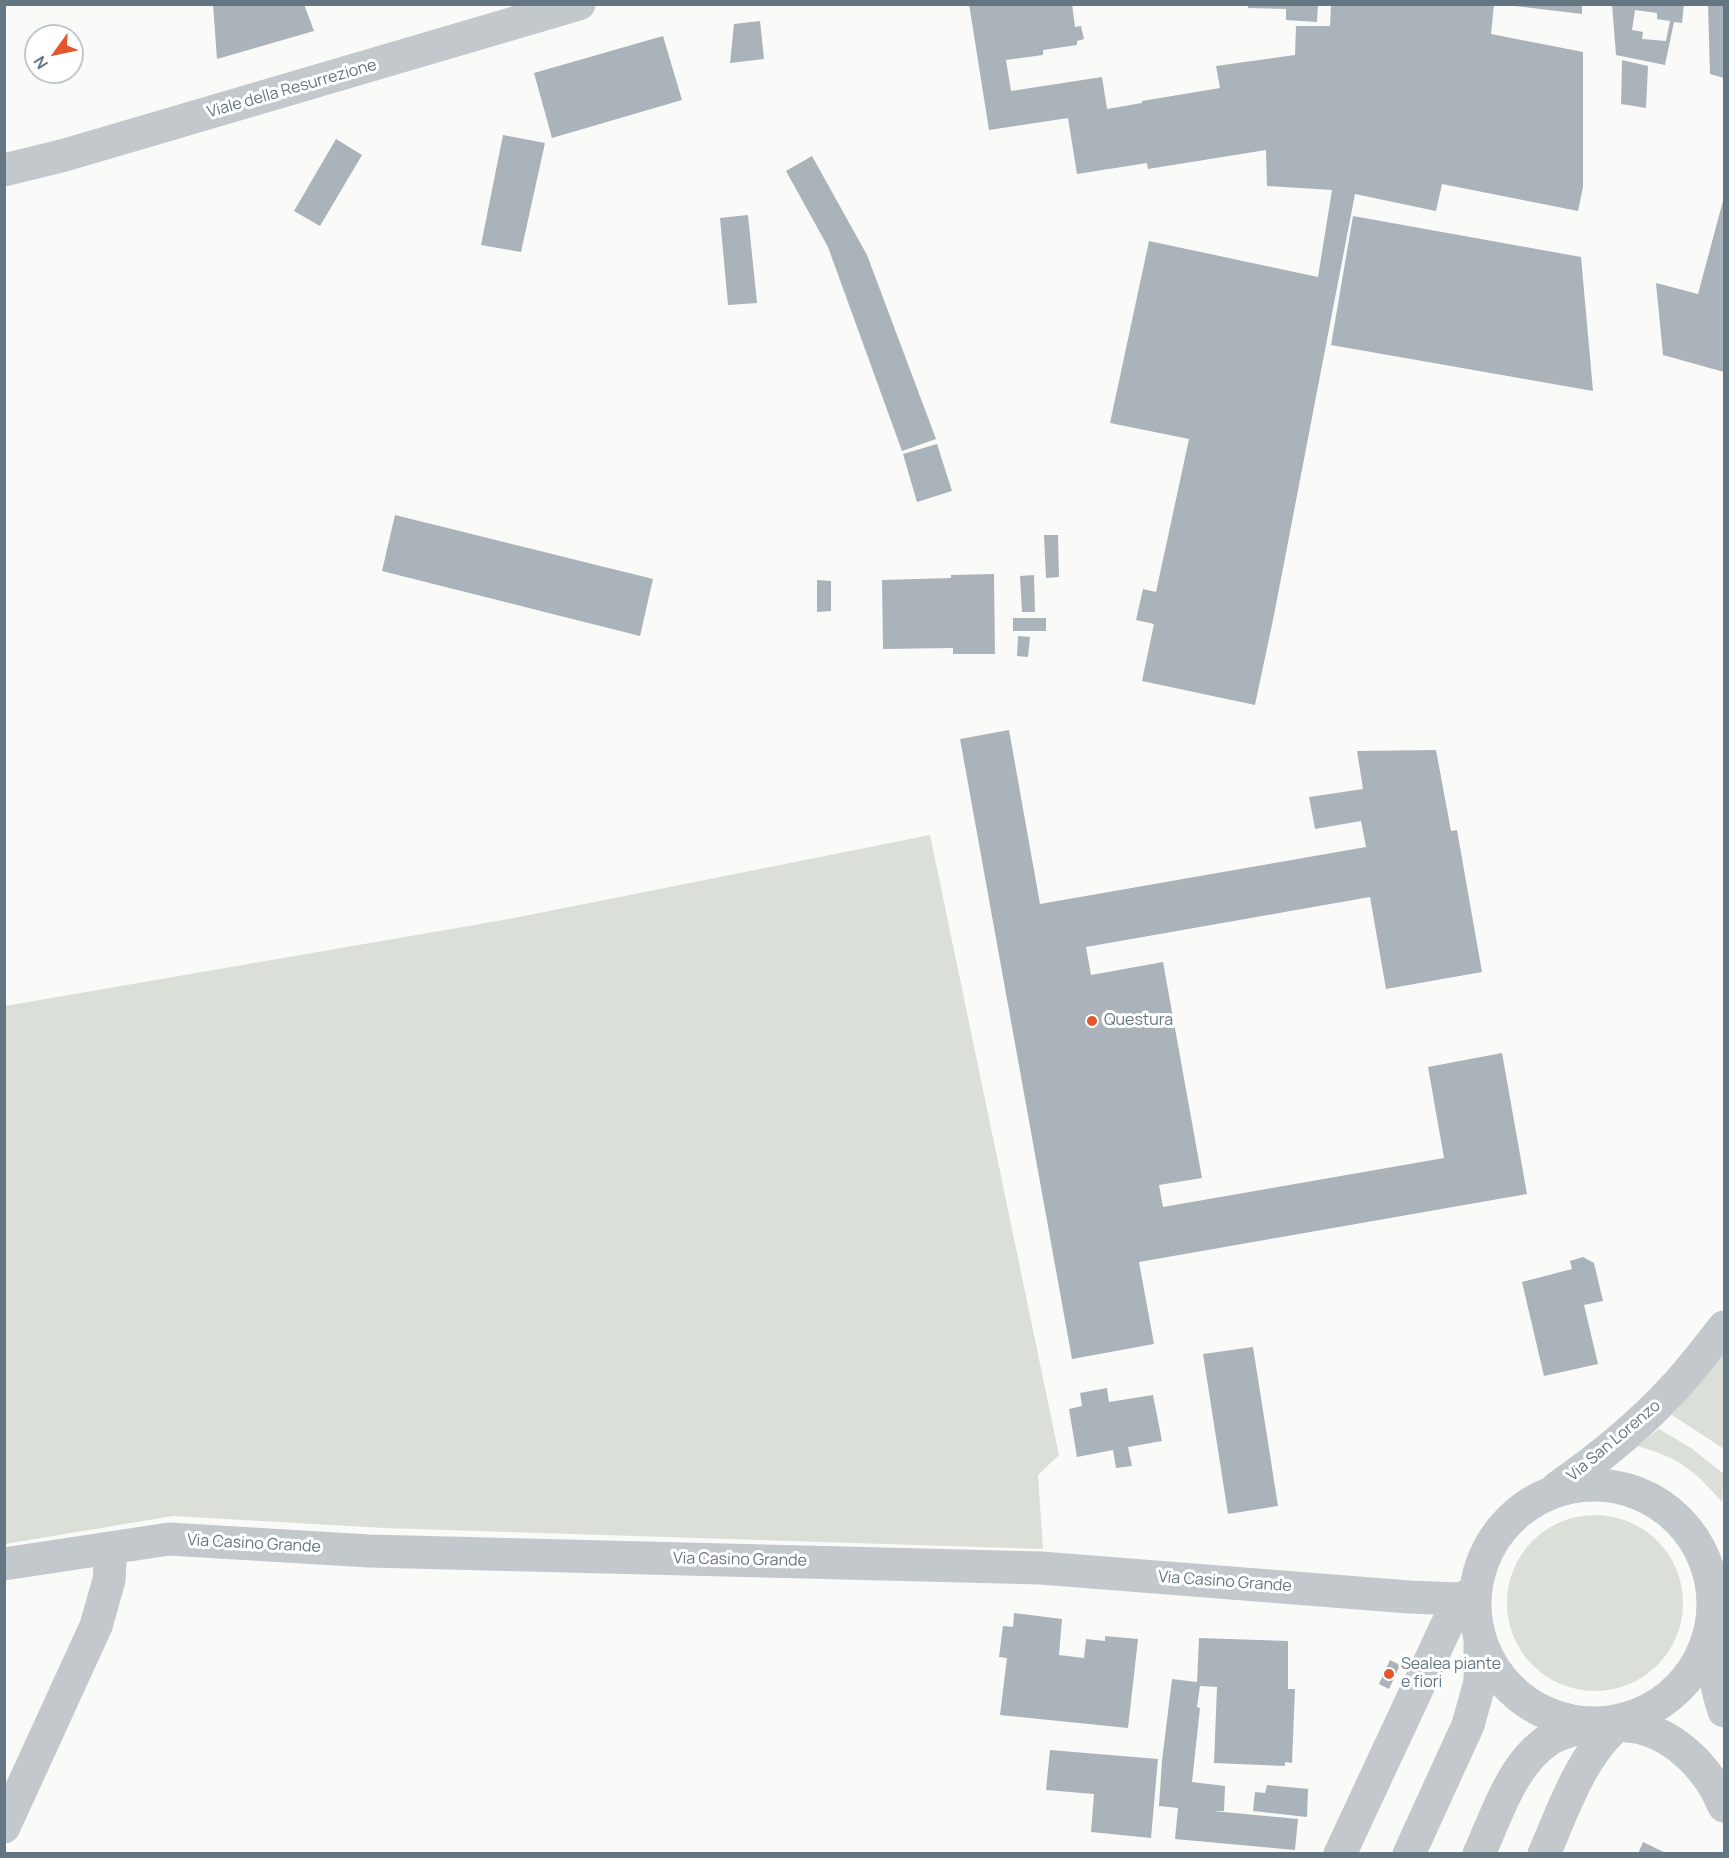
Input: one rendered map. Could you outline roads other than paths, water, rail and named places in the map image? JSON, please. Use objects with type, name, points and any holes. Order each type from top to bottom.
[{"type":"street","name":"Viale della Resurrezione","points":[[4,170],[65,155],[579,4]]},
{"type":"street","name":"Via San Lorenzo","points":[[1546,1496],[1641,1421],[1676,1386],[1725,1327]]},
{"type":"street","points":[[1341,1854],[1493,1539],[1516,1514],[1546,1496],[1569,1487],[1591,1484],[1625,1488],[1654,1498],[1668,1508],[1697,1543],[1707,1568],[1711,1590],[1712,1659],[1725,1711]]},
{"type":"street","name":"Via Casino Grande","points":[[4,1564],[169,1539],[369,1551],[1041,1568],[1409,1597],[1467,1596]]},
{"type":"street","points":[[4,1827],[96,1626],[109,1580],[111,1548]]},
{"type":"street","points":[[1479,1854],[1513,1780],[1540,1746],[1552,1738],[1655,1711],[1672,1698],[1697,1664],[1704,1649],[1725,1553]]},
{"type":"street","points":[[1467,1596],[1493,1668],[1504,1683],[1539,1710],[1562,1719],[1642,1728],[1665,1738],[1685,1751],[1709,1778],[1725,1806]]},
{"type":"street","points":[[1409,1854],[1468,1725],[1475,1704],[1481,1663],[1479,1634]]},
{"type":"street","points":[[1544,1854],[1587,1763],[1606,1736],[1604,1725]]},
{"type":"place","name":"Questura","points":[[1092,1021]]},
{"type":"place","name":"Sealea piante e fiori","points":[[1389,1674]]}]
